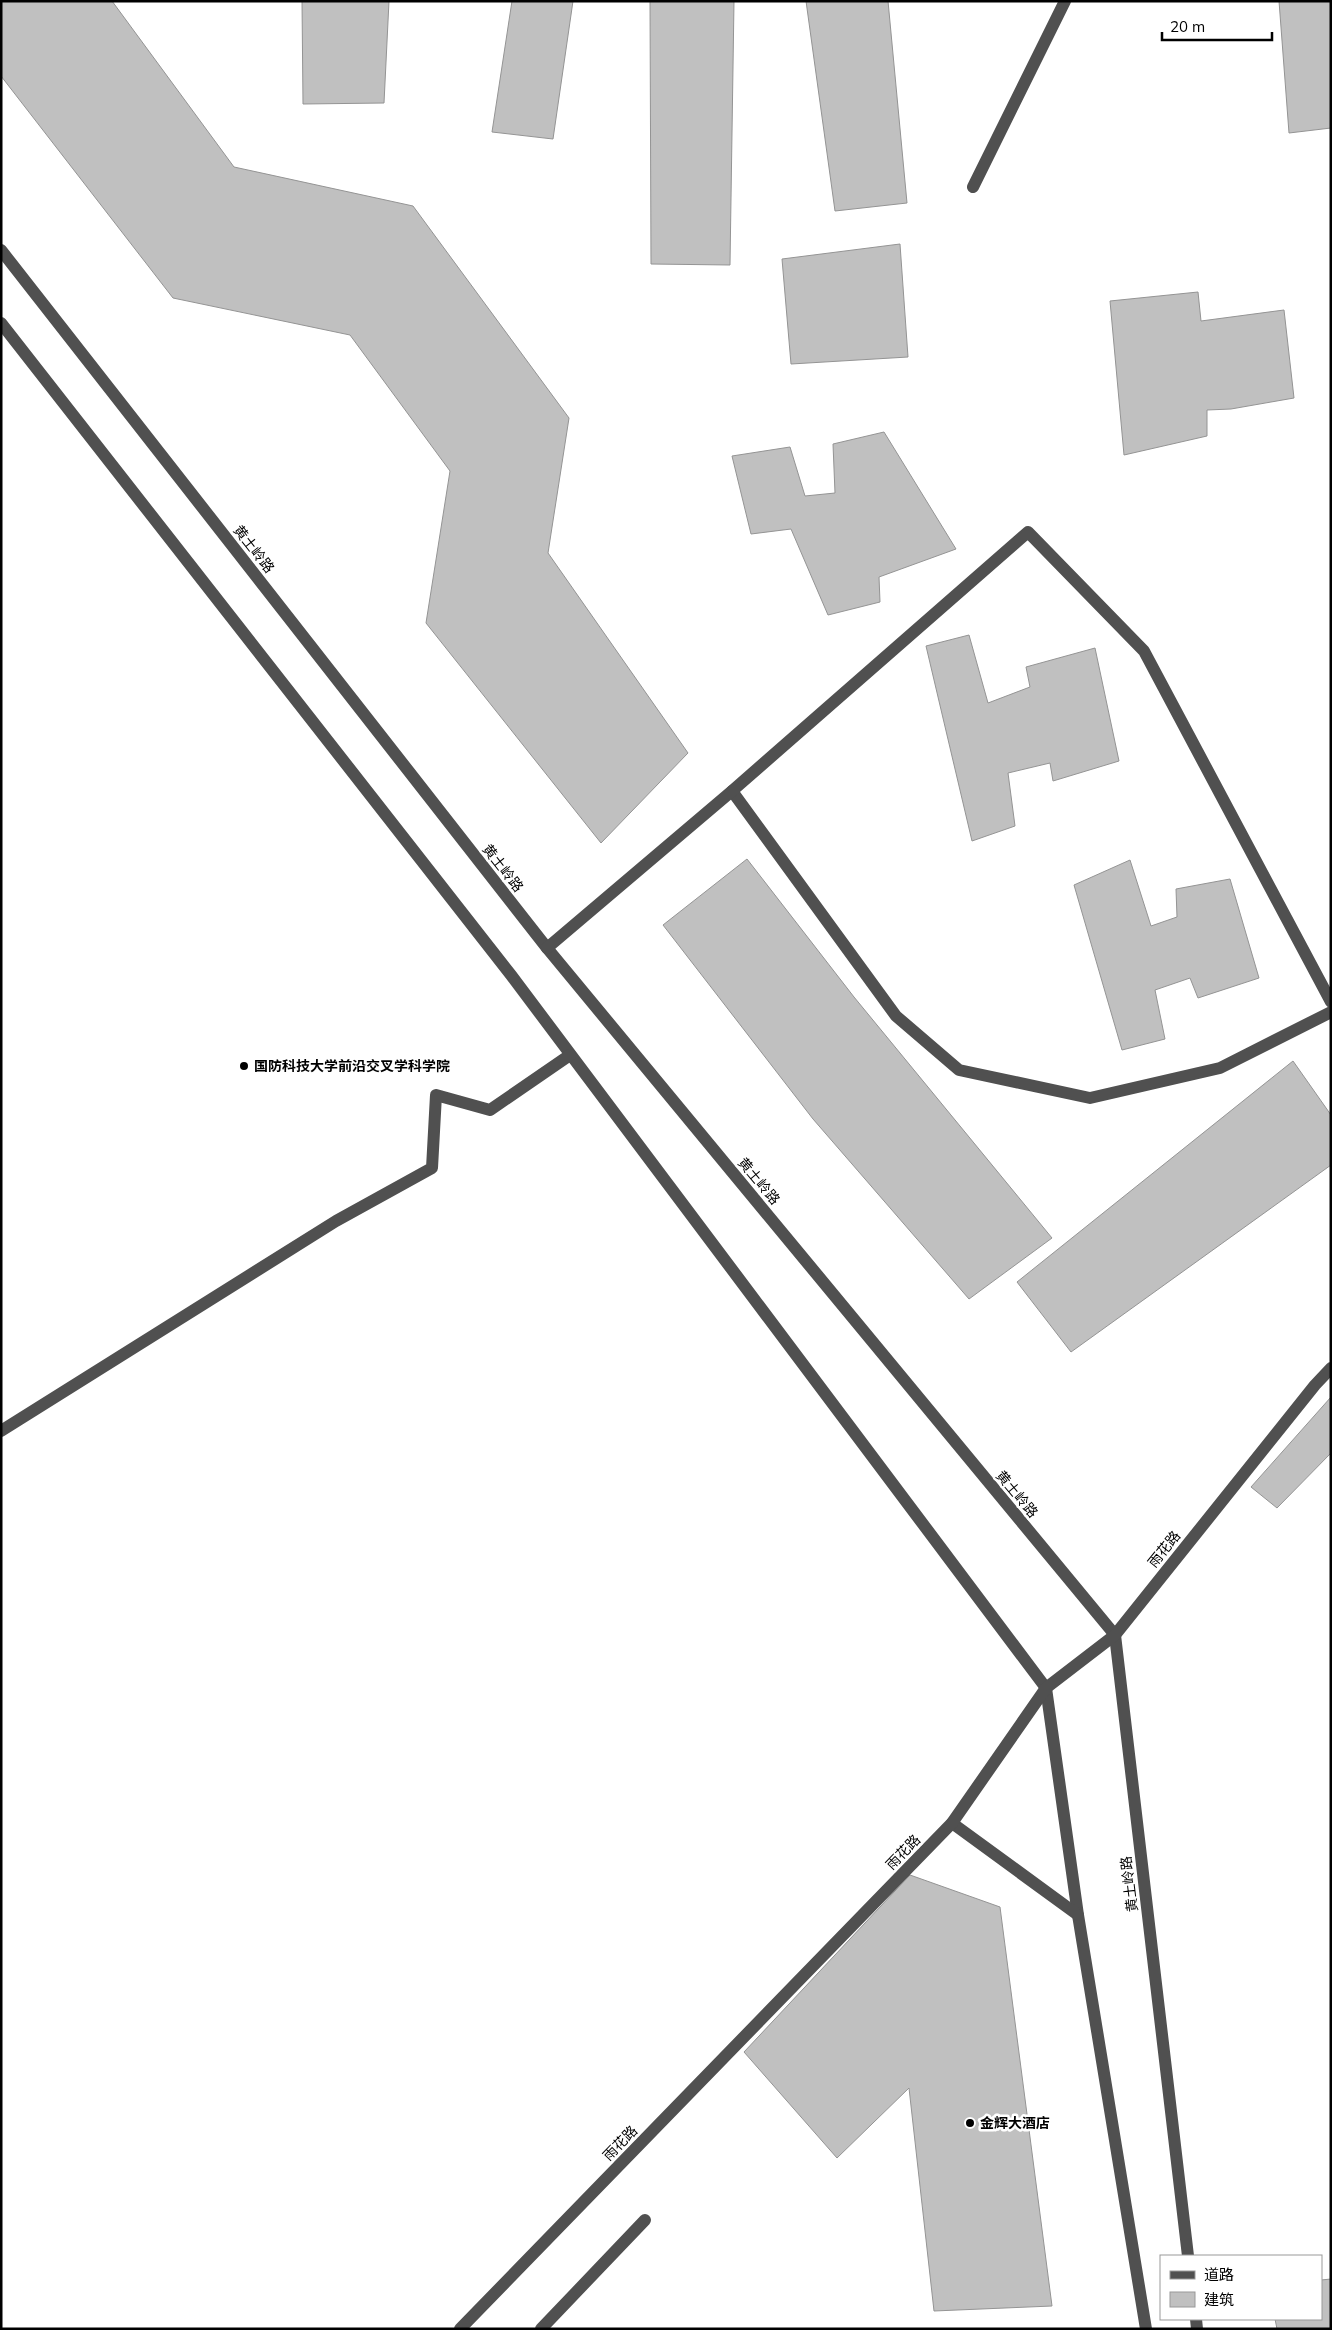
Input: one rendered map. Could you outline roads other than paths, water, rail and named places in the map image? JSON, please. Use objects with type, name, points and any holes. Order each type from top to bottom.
[{"type":"street","points":[[973,187],[1065,1]]},
{"type":"street","name":"黄土岭路","points":[[1,250],[546,948],[1115,1635],[1188,2255]]},
{"type":"street","points":[[1,323],[505,968],[1046,1688],[1078,1914],[1146,2329]]},
{"type":"street","points":[[546,948],[732,791],[1028,532],[1144,651],[1331,1002]]},
{"type":"street","points":[[732,791],[896,1016],[959,1070],[1090,1098],[1220,1068],[1331,1012]]},
{"type":"street","points":[[1,1431],[336,1221],[432,1168],[436,1095],[490,1110],[570,1055]]},
{"type":"street","name":"雨花路","points":[[460,2329],[952,1823],[1046,1688],[1115,1635],[1315,1384],[1331,1368]]},
{"type":"street","points":[[952,1823],[1078,1914]]},
{"type":"street","points":[[540,2329],[645,2220]]},
{"type":"place","name":"国防科技大学前沿交叉学科学院","points":[[244,1066]]},
{"type":"place","name":"金辉大酒店","points":[[970,2123]]}]
